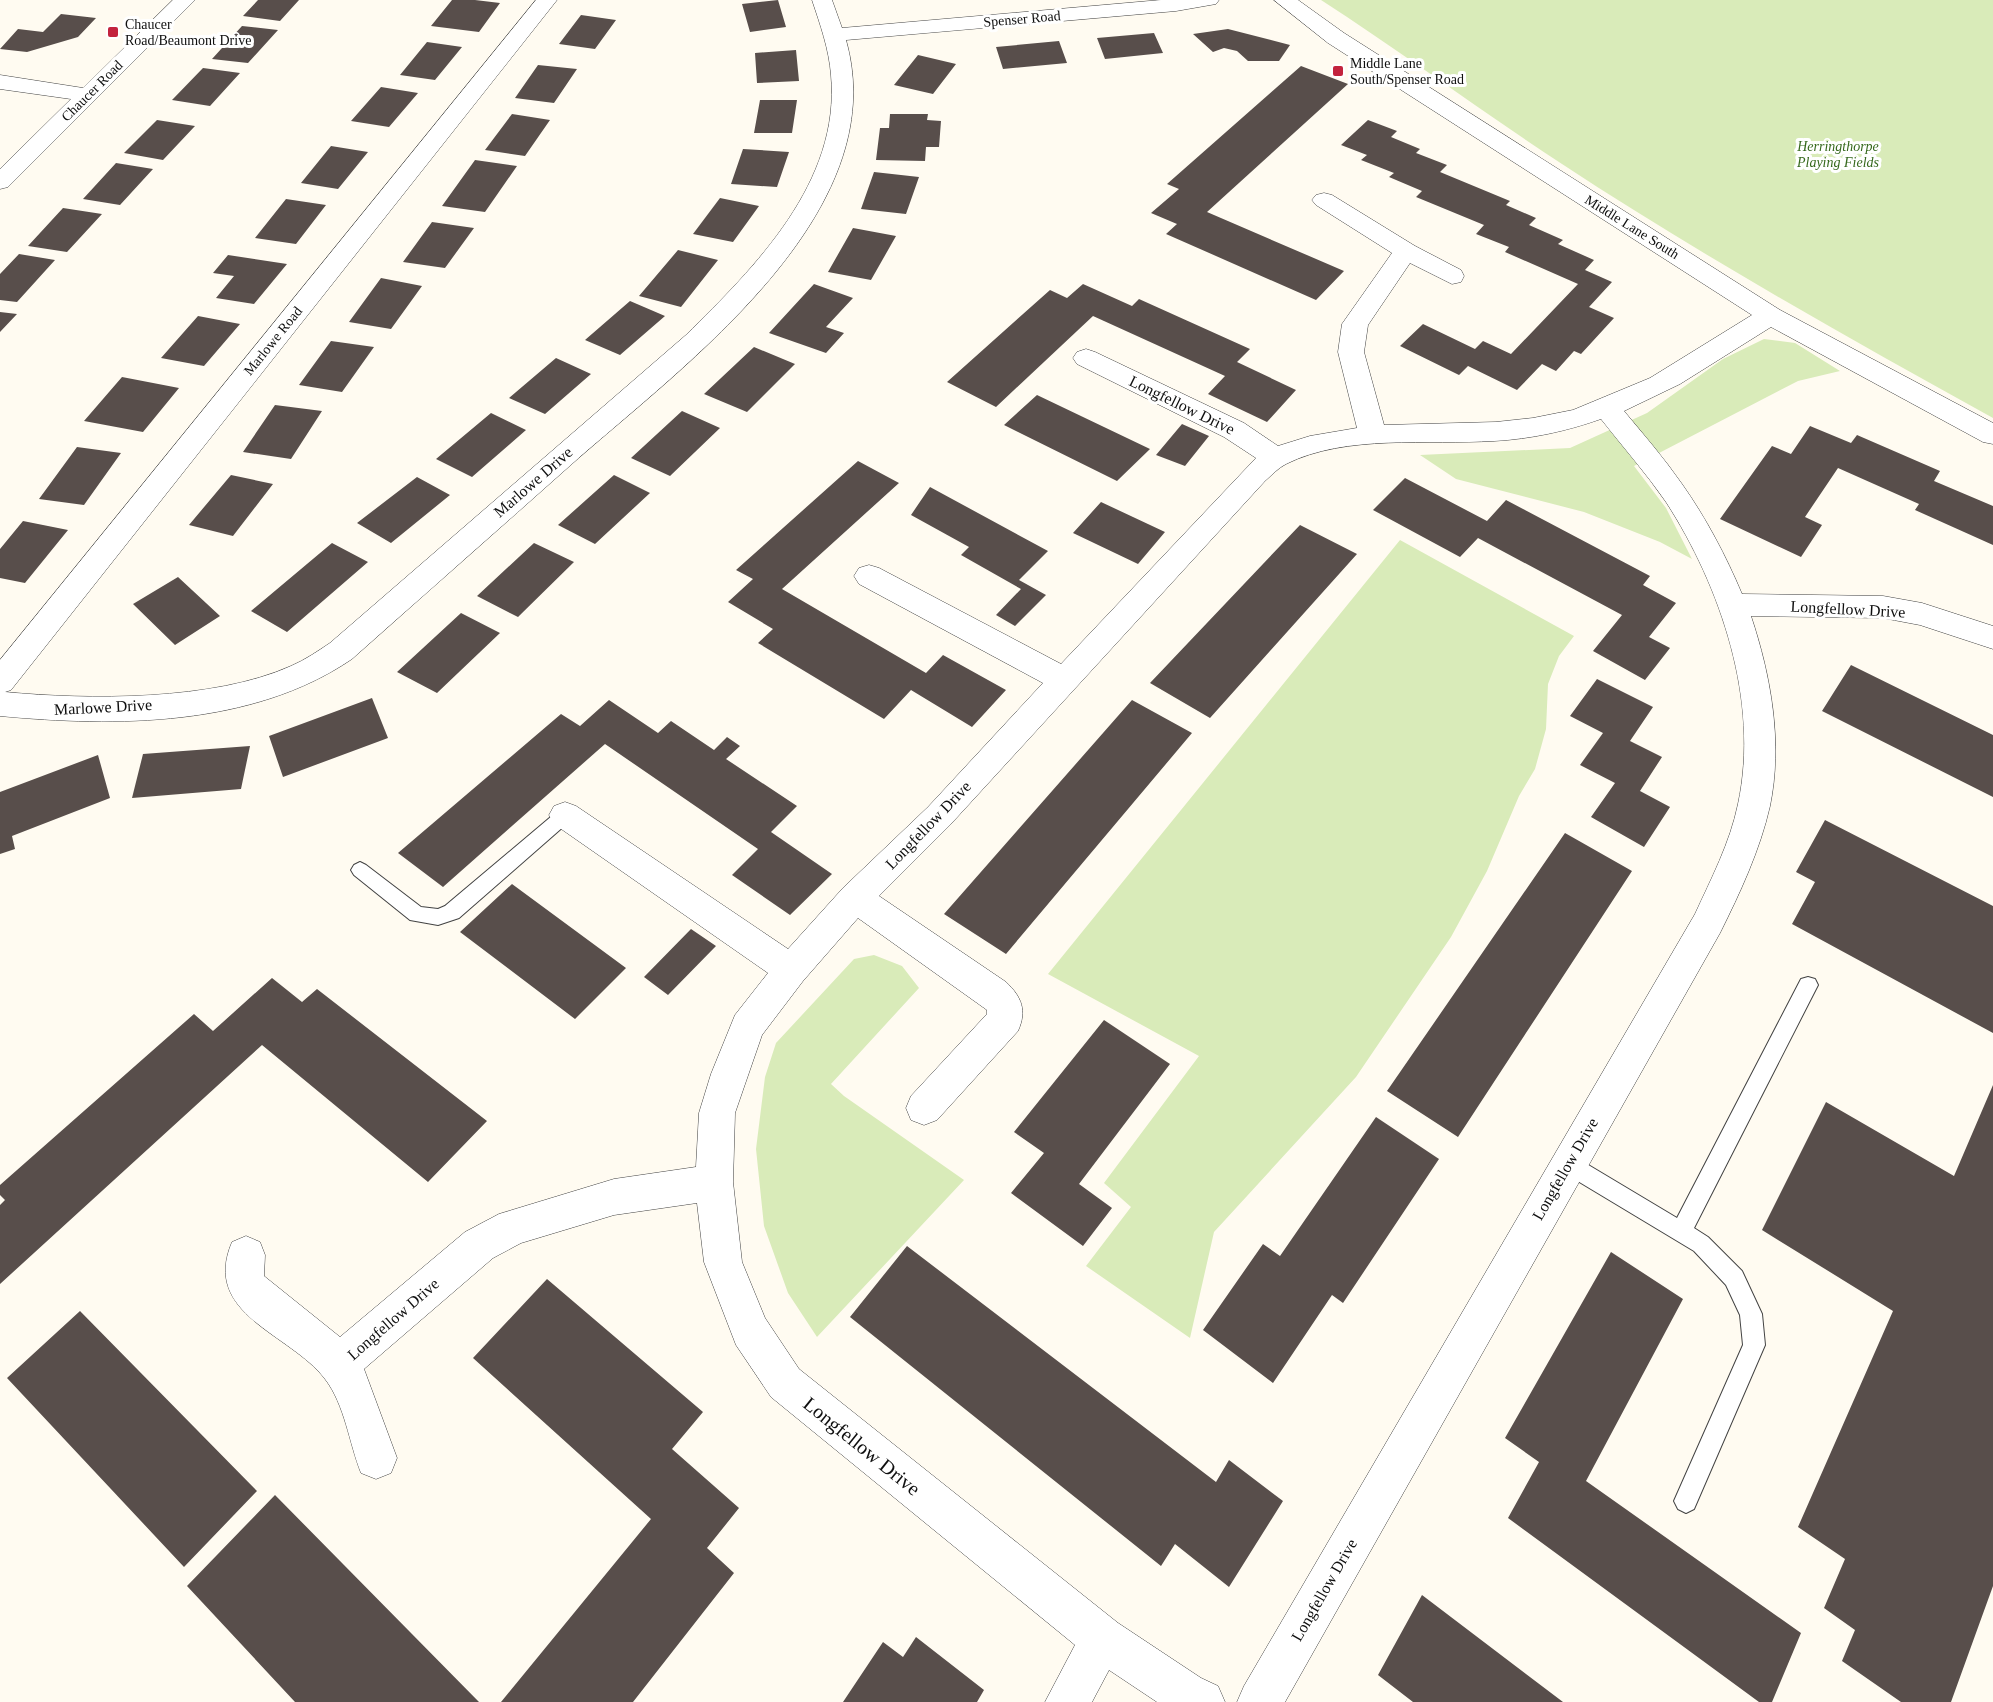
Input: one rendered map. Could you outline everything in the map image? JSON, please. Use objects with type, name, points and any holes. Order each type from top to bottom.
[{"type":"street","name":"Chaucer Road","points":[[0,183],[185,0]]},
{"type":"street","name":"Marlowe Road","points":[[0,682],[547,0]]},
{"type":"street","name":"Marlowe Drive","points":[[0,704],[49,710],[98,709],[222,697],[296,678],[341,651],[695,341],[770,264],[800,221],[832,156],[841,122],[843,87],[835,35],[822,0]]},
{"type":"street","name":"Spenser Road","points":[[835,35],[1176,5],[1209,0]]},
{"type":"street","name":"Middle Lane South","points":[[1284,0],[1336,38],[1772,316],[1993,435]]},
{"type":"street","points":[[0,82],[87,95]]},
{"type":"street","points":[[1324,200],[1406,251],[1452,276]]},
{"type":"street","points":[[1372,436],[1351,352],[1354,324],[1406,251]]},
{"type":"street","name":"Longfellow Drive","points":[[1202,1702],[1185,1694],[1102,1639],[785,1383],[750,1331],[723,1262],[714,1182],[717,1113],[748,1026],[791,970],[855,898],[939,816],[1255,474],[1275,458],[1327,441],[1372,436],[1522,431],[1568,420],[1607,408],[1672,378],[1744,330],[1772,316]]},
{"type":"street","name":"Longfellow Drive","points":[[1086,358],[1234,430],[1275,458]]},
{"type":"street","name":"Longfellow Drive","points":[[1260,1702],[1708,923],[1738,859],[1757,787],[1759,708],[1750,661],[1734,605],[1681,504],[1607,408]]},
{"type":"street","points":[[869,576],[1064,680]]},
{"type":"street","name":"Longfellow Drive","points":[[1734,605],[1883,607],[1922,614],[1993,638]]},
{"type":"street","points":[[565,815],[791,970]]},
{"type":"street","points":[[855,898],[994,993],[1005,1004],[1005,1020],[924,1108]]},
{"type":"street","name":"Longfellow Drive","points":[[339,1364],[479,1245],[513,1227],[614,1197],[714,1182]]},
{"type":"street","name":"Longfellow Drive","points":[[246,1255],[244,1271],[246,1285],[259,1299],[293,1323],[339,1364],[360,1408],[376,1458]]},
{"type":"street","points":[[1068,1702],[1102,1639]]},
{"type":"lane","points":[[360,870],[417,914],[438,917],[452,912],[565,815]]},
{"type":"lane","points":[[1682,1231],[1808,985]]},
{"type":"lane","points":[[1568,1164],[1701,1244],[1734,1278],[1751,1314],[1754,1345],[1686,1501]]},
{"type":"green space","name":"Herringthorpe Playing Fields","points":[[1321,0],[1993,0],[1993,418],[1829,326],[1668,231],[1532,144]]},
{"type":"green space","points":[[1764,339],[1795,343],[1840,371],[1798,381],[1634,466],[1666,508],[1692,559],[1660,542],[1584,512],[1456,479],[1420,455],[1570,448],[1647,413],[1723,359]]},
{"type":"green space","points":[[1400,540],[1574,636],[1559,656],[1548,684],[1546,729],[1535,769],[1519,796],[1487,871],[1451,937],[1356,1077],[1214,1232],[1190,1338],[1086,1266],[1131,1207],[1104,1183],[1199,1056],[1048,974]]},
{"type":"green space","points":[[874,955],[902,966],[919,988],[831,1084],[844,1096],[964,1180],[817,1337],[788,1293],[764,1226],[756,1149],[765,1077],[776,1043],[854,959]]},
{"type":"building","points":[[258,0],[299,0],[280,21],[243,16]]},
{"type":"building","points":[[452,0],[500,3],[479,32],[431,26]]},
{"type":"building","points":[[778,0],[786,27],[750,32],[742,4]]},
{"type":"building","points":[[61,14],[96,18],[78,37],[27,52],[0,49],[18,29],[43,32]]},
{"type":"building","points":[[581,15],[616,20],[595,49],[559,44]]},
{"type":"building","points":[[242,26],[278,30],[248,63],[212,59]]},
{"type":"building","points":[[1228,29],[1290,45],[1279,61],[1248,61],[1237,51],[1224,48],[1213,52],[1193,34]]},
{"type":"building","points":[[1154,33],[1163,53],[1105,59],[1097,38]]},
{"type":"building","points":[[1059,41],[1067,63],[1003,69],[996,47]]},
{"type":"building","points":[[427,42],[462,47],[435,80],[400,75]]},
{"type":"building","points":[[796,50],[799,81],[757,83],[755,53]]},
{"type":"building","points":[[918,55],[956,64],[933,94],[894,85]]},
{"type":"building","points":[[538,65],[577,69],[554,103],[515,98]]},
{"type":"building","points":[[1301,66],[1348,84],[1207,212],[1344,271],[1316,300],[1166,234],[1177,224],[1151,213],[1179,189],[1167,184]]},
{"type":"building","points":[[203,68],[240,73],[210,106],[172,100]]},
{"type":"building","points":[[381,87],[418,93],[389,127],[351,121]]},
{"type":"building","points":[[760,100],[797,100],[792,133],[754,133]]},
{"type":"building","points":[[512,114],[550,120],[525,156],[485,150]]},
{"type":"building","points":[[890,114],[928,114],[927,120],[941,121],[939,147],[926,147],[925,161],[876,160],[880,128],[889,128]]},
{"type":"building","points":[[157,120],[195,126],[163,160],[124,153]]},
{"type":"building","points":[[1368,120],[1397,131],[1391,137],[1420,149],[1416,153],[1447,165],[1440,172],[1510,201],[1506,205],[1536,218],[1529,225],[1563,240],[1558,244],[1594,260],[1585,270],[1612,282],[1589,307],[1614,318],[1581,354],[1574,351],[1556,371],[1542,364],[1517,390],[1468,366],[1459,375],[1400,346],[1423,324],[1475,349],[1483,341],[1511,354],[1578,284],[1505,252],[1509,247],[1476,234],[1484,225],[1416,197],[1422,191],[1389,177],[1394,173],[1361,160],[1367,155],[1341,145]]},
{"type":"building","points":[[331,146],[368,152],[338,189],[301,183]]},
{"type":"building","points":[[743,149],[789,152],[777,187],[731,184]]},
{"type":"building","points":[[475,160],[517,166],[485,212],[442,206]]},
{"type":"building","points":[[116,163],[153,169],[120,205],[83,199]]},
{"type":"building","points":[[874,172],[919,177],[906,214],[861,209]]},
{"type":"building","points":[[720,198],[759,206],[733,242],[693,234]]},
{"type":"building","points":[[286,199],[326,205],[296,244],[255,238]]},
{"type":"building","points":[[63,208],[102,214],[67,252],[28,246]]},
{"type":"building","points":[[432,222],[474,228],[445,268],[403,262]]},
{"type":"building","points":[[853,228],[896,236],[871,280],[828,272]]},
{"type":"building","points":[[678,250],[718,260],[681,307],[639,296]]},
{"type":"building","points":[[19,254],[55,260],[17,302],[0,300],[0,274]]},
{"type":"building","points":[[228,255],[287,264],[254,304],[216,298],[234,276],[213,273]]},
{"type":"building","points":[[381,278],[422,286],[391,329],[349,322]]},
{"type":"building","points":[[814,284],[853,298],[826,327],[844,333],[826,353],[769,333]]},
{"type":"building","points":[[1083,284],[1132,306],[1139,299],[1250,349],[1237,362],[1296,390],[1267,422],[1208,394],[1225,376],[1093,316],[996,407],[947,382],[1050,290],[1067,298]]},
{"type":"building","points":[[630,301],[665,316],[620,355],[585,340]]},
{"type":"building","points":[[0,312],[17,314],[0,332]]},
{"type":"building","points":[[198,316],[240,324],[204,366],[161,358]]},
{"type":"building","points":[[331,341],[374,347],[342,392],[299,385]]},
{"type":"building","points":[[754,347],[795,364],[747,412],[704,394]]},
{"type":"building","points":[[556,358],[591,374],[545,414],[509,398]]},
{"type":"building","points":[[122,377],[179,388],[143,432],[84,421]]},
{"type":"building","points":[[1037,395],[1150,449],[1117,481],[1004,425]]},
{"type":"building","points":[[275,405],[322,411],[291,459],[243,452]]},
{"type":"building","points":[[682,411],[720,428],[670,476],[631,458]]},
{"type":"building","points":[[491,413],[526,430],[472,477],[436,459]]},
{"type":"building","points":[[1182,424],[1209,436],[1185,466],[1156,455]]},
{"type":"building","points":[[1810,426],[1851,443],[1857,435],[1940,471],[1934,481],[1993,506],[1993,545],[1915,510],[1919,504],[1838,468],[1805,517],[1822,525],[1801,557],[1720,519],[1772,446],[1791,454]]},
{"type":"building","points":[[77,447],[121,453],[84,505],[39,499]]},
{"type":"building","points":[[858,461],[899,483],[782,589],[926,673],[943,655],[1006,690],[972,727],[911,690],[884,719],[758,643],[773,629],[728,602],[753,579],[736,570]]},
{"type":"building","points":[[231,475],[273,484],[233,536],[189,525]]},
{"type":"building","points":[[614,475],[650,493],[595,544],[558,525]]},
{"type":"building","points":[[417,477],[450,495],[391,543],[357,523]]},
{"type":"building","points":[[1405,478],[1487,521],[1506,500],[1650,576],[1643,585],[1676,603],[1649,637],[1670,648],[1645,680],[1593,651],[1622,615],[1478,538],[1460,557],[1373,510]]},
{"type":"building","points":[[930,487],[1048,551],[1019,580],[1046,595],[1015,626],[996,615],[1021,589],[961,555],[969,547],[911,515]]},
{"type":"building","points":[[1101,502],[1165,532],[1138,564],[1073,533]]},
{"type":"building","points":[[23,521],[68,530],[25,583],[0,578],[0,549]]},
{"type":"building","points":[[1300,525],[1357,554],[1210,718],[1150,683]]},
{"type":"building","points":[[332,543],[368,562],[287,632],[251,611]]},
{"type":"building","points":[[534,543],[574,562],[518,617],[477,596]]},
{"type":"building","points":[[178,577],[220,616],[175,645],[133,604]]},
{"type":"building","points":[[461,613],[500,633],[437,693],[397,672]]},
{"type":"building","points":[[1851,665],[1993,735],[1993,797],[1822,711]]},
{"type":"building","points":[[1597,679],[1653,707],[1630,741],[1662,757],[1640,791],[1670,807],[1644,847],[1591,817],[1615,783],[1580,765],[1603,733],[1570,716]]},
{"type":"building","points":[[372,698],[388,738],[283,777],[269,736]]},
{"type":"building","points":[[609,700],[658,733],[671,721],[714,750],[727,737],[740,746],[726,759],[797,806],[771,832],[832,874],[790,915],[732,875],[758,849],[605,744],[443,887],[398,853],[561,714],[580,726]]},
{"type":"building","points":[[1132,700],[1192,733],[1006,954],[944,914]]},
{"type":"building","points":[[250,746],[241,789],[132,798],[143,754]]},
{"type":"building","points":[[98,755],[110,798],[12,836],[15,849],[0,854],[0,792]]},
{"type":"building","points":[[1825,820],[1993,906],[1993,1033],[1792,924],[1815,882],[1796,872]]},
{"type":"building","points":[[1565,833],[1632,871],[1458,1137],[1387,1091]]},
{"type":"building","points":[[512,884],[626,968],[575,1019],[460,932]]},
{"type":"building","points":[[691,929],[716,946],[668,995],[644,977]]},
{"type":"building","points":[[272,978],[302,1002],[317,989],[487,1121],[428,1182],[262,1045],[0,1284],[0,1205],[5,1200],[0,1195],[0,1185],[194,1014],[213,1031]]},
{"type":"building","points":[[1104,1020],[1170,1064],[1079,1184],[1112,1208],[1083,1246],[1011,1193],[1044,1153],[1014,1132]]},
{"type":"building","points":[[1993,1085],[1993,1586],[1951,1702],[1901,1702],[1842,1661],[1855,1630],[1824,1608],[1845,1559],[1798,1527],[1893,1311],[1762,1230],[1826,1102],[1954,1176]]},
{"type":"building","points":[[1376,1117],[1439,1159],[1343,1303],[1332,1295],[1273,1383],[1203,1330],[1263,1244],[1280,1256]]},
{"type":"building","points":[[907,1246],[1216,1482],[1229,1460],[1283,1501],[1229,1587],[1175,1544],[1161,1566],[850,1317]]},
{"type":"building","points":[[1611,1252],[1683,1299],[1586,1481],[1801,1633],[1772,1702],[1759,1702],[1508,1518],[1539,1462],[1505,1438]]},
{"type":"building","points":[[547,1279],[703,1412],[672,1449],[739,1508],[707,1548],[734,1573],[633,1702],[501,1702],[651,1519],[473,1358]]},
{"type":"building","points":[[80,1311],[257,1491],[184,1567],[7,1378]]},
{"type":"building","points":[[275,1495],[479,1702],[295,1702],[187,1586]]},
{"type":"building","points":[[1422,1595],[1563,1702],[1413,1702],[1378,1675]]},
{"type":"building","points":[[916,1637],[984,1690],[977,1702],[843,1702],[883,1642],[903,1657]]},
{"type":"place","name":"Chaucer Road/Beaumont Drive","points":[[113,32]]},
{"type":"place","name":"Middle Lane South/Spenser Road","points":[[1338,71]]}]
